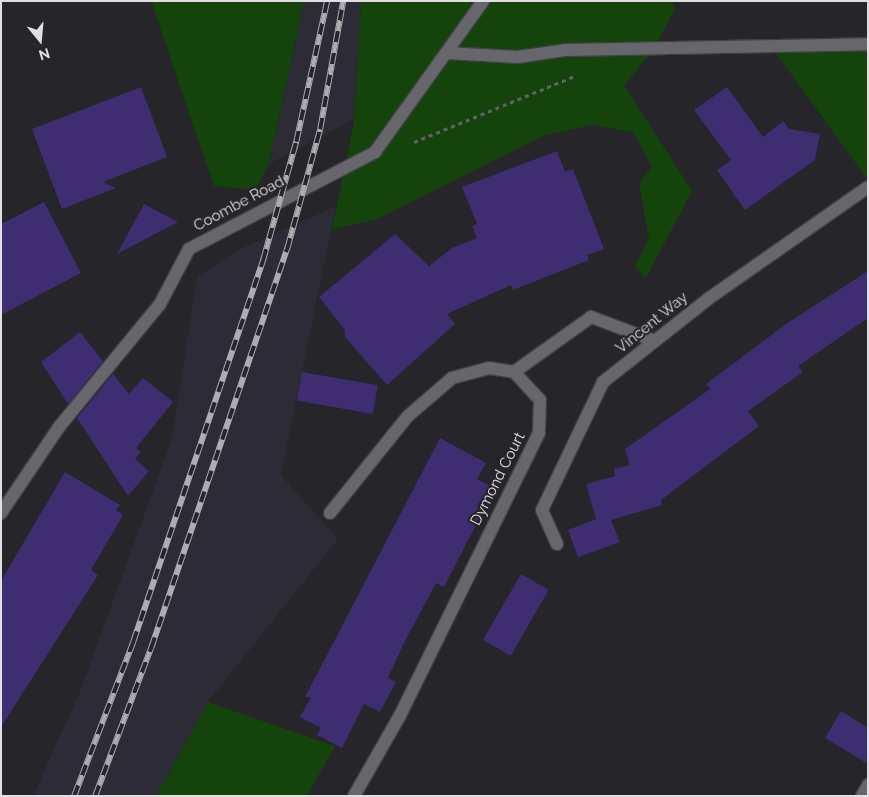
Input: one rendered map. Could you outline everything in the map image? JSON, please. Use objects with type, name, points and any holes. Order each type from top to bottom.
[{"type":"street","name":"Coombe Road","points":[[1,512],[59,427],[160,304],[189,249],[375,152],[483,1]]},
{"type":"street","points":[[446,53],[501,57],[566,50],[868,44]]},
{"type":"street","name":"Vincent Way","points":[[557,544],[542,510],[603,382],[655,341],[868,187]]},
{"type":"street","points":[[330,513],[408,416],[452,378],[489,368],[514,372],[591,317],[655,341]]},
{"type":"street","name":"Dymond Court","points":[[354,796],[399,717],[539,433],[540,400],[514,372]]},
{"type":"street","points":[[862,796],[868,786]]},
{"type":"path","points":[[375,152],[418,140],[585,72]]},
{"type":"shaded area","points":[[304,1],[361,1],[354,119],[269,164]]},
{"type":"shaded area","points":[[336,206],[281,475],[338,539],[208,702],[156,796],[33,796],[81,689],[172,438],[197,277],[240,249]]},
{"type":"green space","points":[[151,1],[304,1],[269,164],[255,190],[214,186]]},
{"type":"green space","points":[[361,1],[670,1],[675,8],[653,51],[624,85],[692,191],[646,278],[635,267],[649,239],[639,183],[652,167],[633,132],[593,125],[545,135],[375,220],[332,229],[354,122]]},
{"type":"green space","points":[[868,44],[868,180],[772,48]]},
{"type":"green space","points":[[208,702],[335,746],[307,796],[156,796]]},
{"type":"building","points":[[141,87],[167,157],[103,182],[116,188],[62,209],[32,129]]},
{"type":"building","points":[[727,87],[763,137],[783,121],[789,129],[820,134],[815,160],[745,210],[717,170],[731,160],[694,110]]},
{"type":"building","points":[[557,151],[565,172],[573,169],[604,249],[587,255],[589,260],[513,290],[511,285],[447,314],[455,324],[387,385],[345,337],[345,330],[319,297],[395,234],[429,266],[452,248],[477,238],[472,226],[477,224],[462,187]]},
{"type":"building","points":[[44,202],[81,273],[1,315],[1,224]]},
{"type":"building","points":[[144,204],[178,222],[117,254]]},
{"type":"building","points":[[868,271],[868,318],[798,366],[803,372],[748,411],[759,426],[661,500],[662,505],[611,520],[620,542],[578,557],[568,530],[596,519],[586,484],[615,476],[614,469],[630,465],[625,449],[710,389],[706,384],[786,324]]},
{"type":"building","points":[[80,332],[103,361],[68,404],[41,362]]},
{"type":"building","points":[[302,372],[378,385],[373,414],[297,401]]},
{"type":"building","points":[[113,374],[129,394],[143,378],[173,402],[136,448],[141,452],[135,459],[149,471],[128,496],[77,418]]},
{"type":"building","points":[[440,438],[486,463],[477,479],[495,488],[444,587],[436,583],[405,641],[388,678],[396,682],[380,712],[364,704],[342,748],[317,735],[321,728],[300,717],[311,697],[305,697]]},
{"type":"building","points":[[65,472],[120,505],[116,510],[123,515],[91,570],[98,575],[1,727],[1,581]]},
{"type":"building","points":[[521,574],[549,590],[511,656],[483,640]]},
{"type":"building","points":[[841,711],[868,728],[868,764],[825,738]]},
{"type":"railway","points":[[74,796],[133,642],[263,260],[296,142],[327,1]]},
{"type":"railway","points":[[95,796],[151,648],[287,249],[320,129],[343,1]]}]
